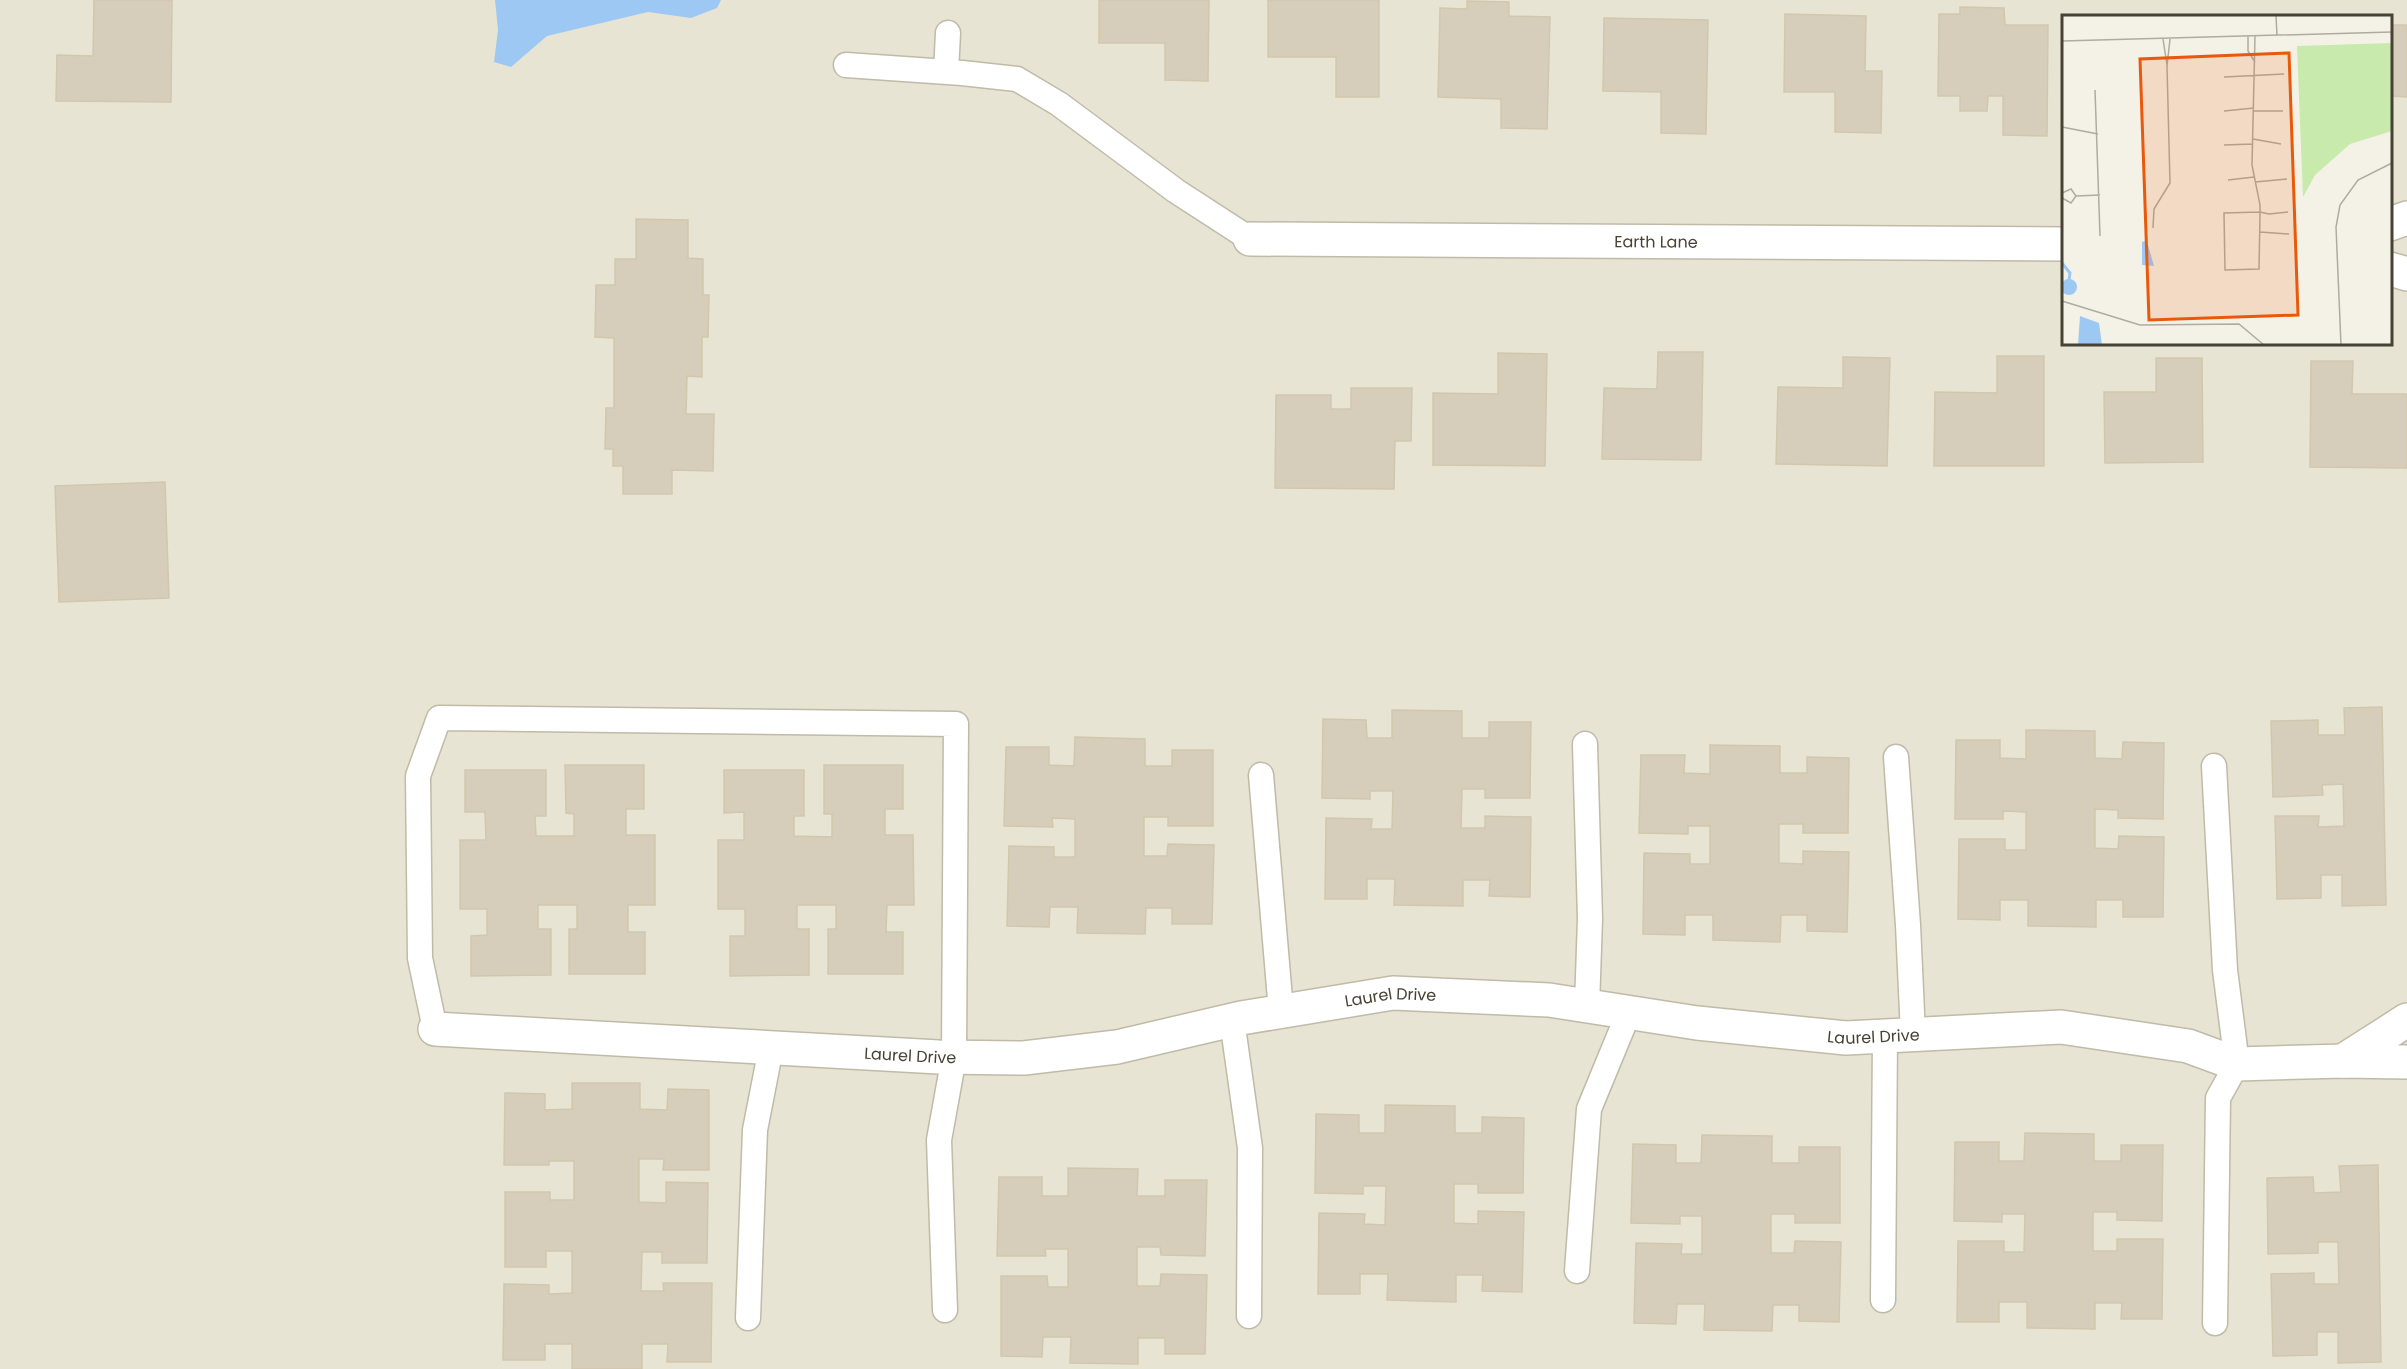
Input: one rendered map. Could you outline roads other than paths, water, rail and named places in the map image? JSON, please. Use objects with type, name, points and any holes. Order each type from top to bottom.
[{"type":"street","points":[[2392,224],[2407,218]]},
{"type":"street","name":"Earth Lane","points":[[1250,239],[2062,244]]},
{"type":"street","points":[[2392,269],[2407,274]]},
{"type":"street","name":"Laurel Drive","points":[[435,1029],[771,1048],[1024,1058],[1117,1047],[1232,1020],[1393,993],[1549,1000],[1697,1023],[1846,1038],[2061,1027],[2188,1046],[2237,1064],[2407,1062]]},
{"type":"street","points":[[2343,1061],[2407,1020]]},
{"type":"lane","points":[[946,72],[948,33]]},
{"type":"lane","points":[[846,65],[1017,79],[1059,104],[1176,191],[1250,239]]},
{"type":"lane","points":[[435,1029],[420,958],[418,776],[439,718],[956,724],[954,1057],[939,1140],[945,1310]]},
{"type":"lane","points":[[1585,744],[1590,918],[1587,1006]]},
{"type":"lane","points":[[1883,1300],[1908,925],[1896,757]]},
{"type":"lane","points":[[2214,766],[2225,970],[2237,1064],[2218,1098],[2215,1323]]},
{"type":"lane","points":[[1261,775],[1281,1011]]},
{"type":"lane","points":[[1577,1271],[1588,1109],[1629,1012]]},
{"type":"lane","points":[[1232,1020],[1250,1148],[1249,1316]]},
{"type":"lane","points":[[748,1318],[754,1130],[771,1048]]},
{"type":"water","points":[[495,0],[721,0],[717,8],[691,18],[648,12],[547,36],[511,67],[494,62],[498,30]]}]
